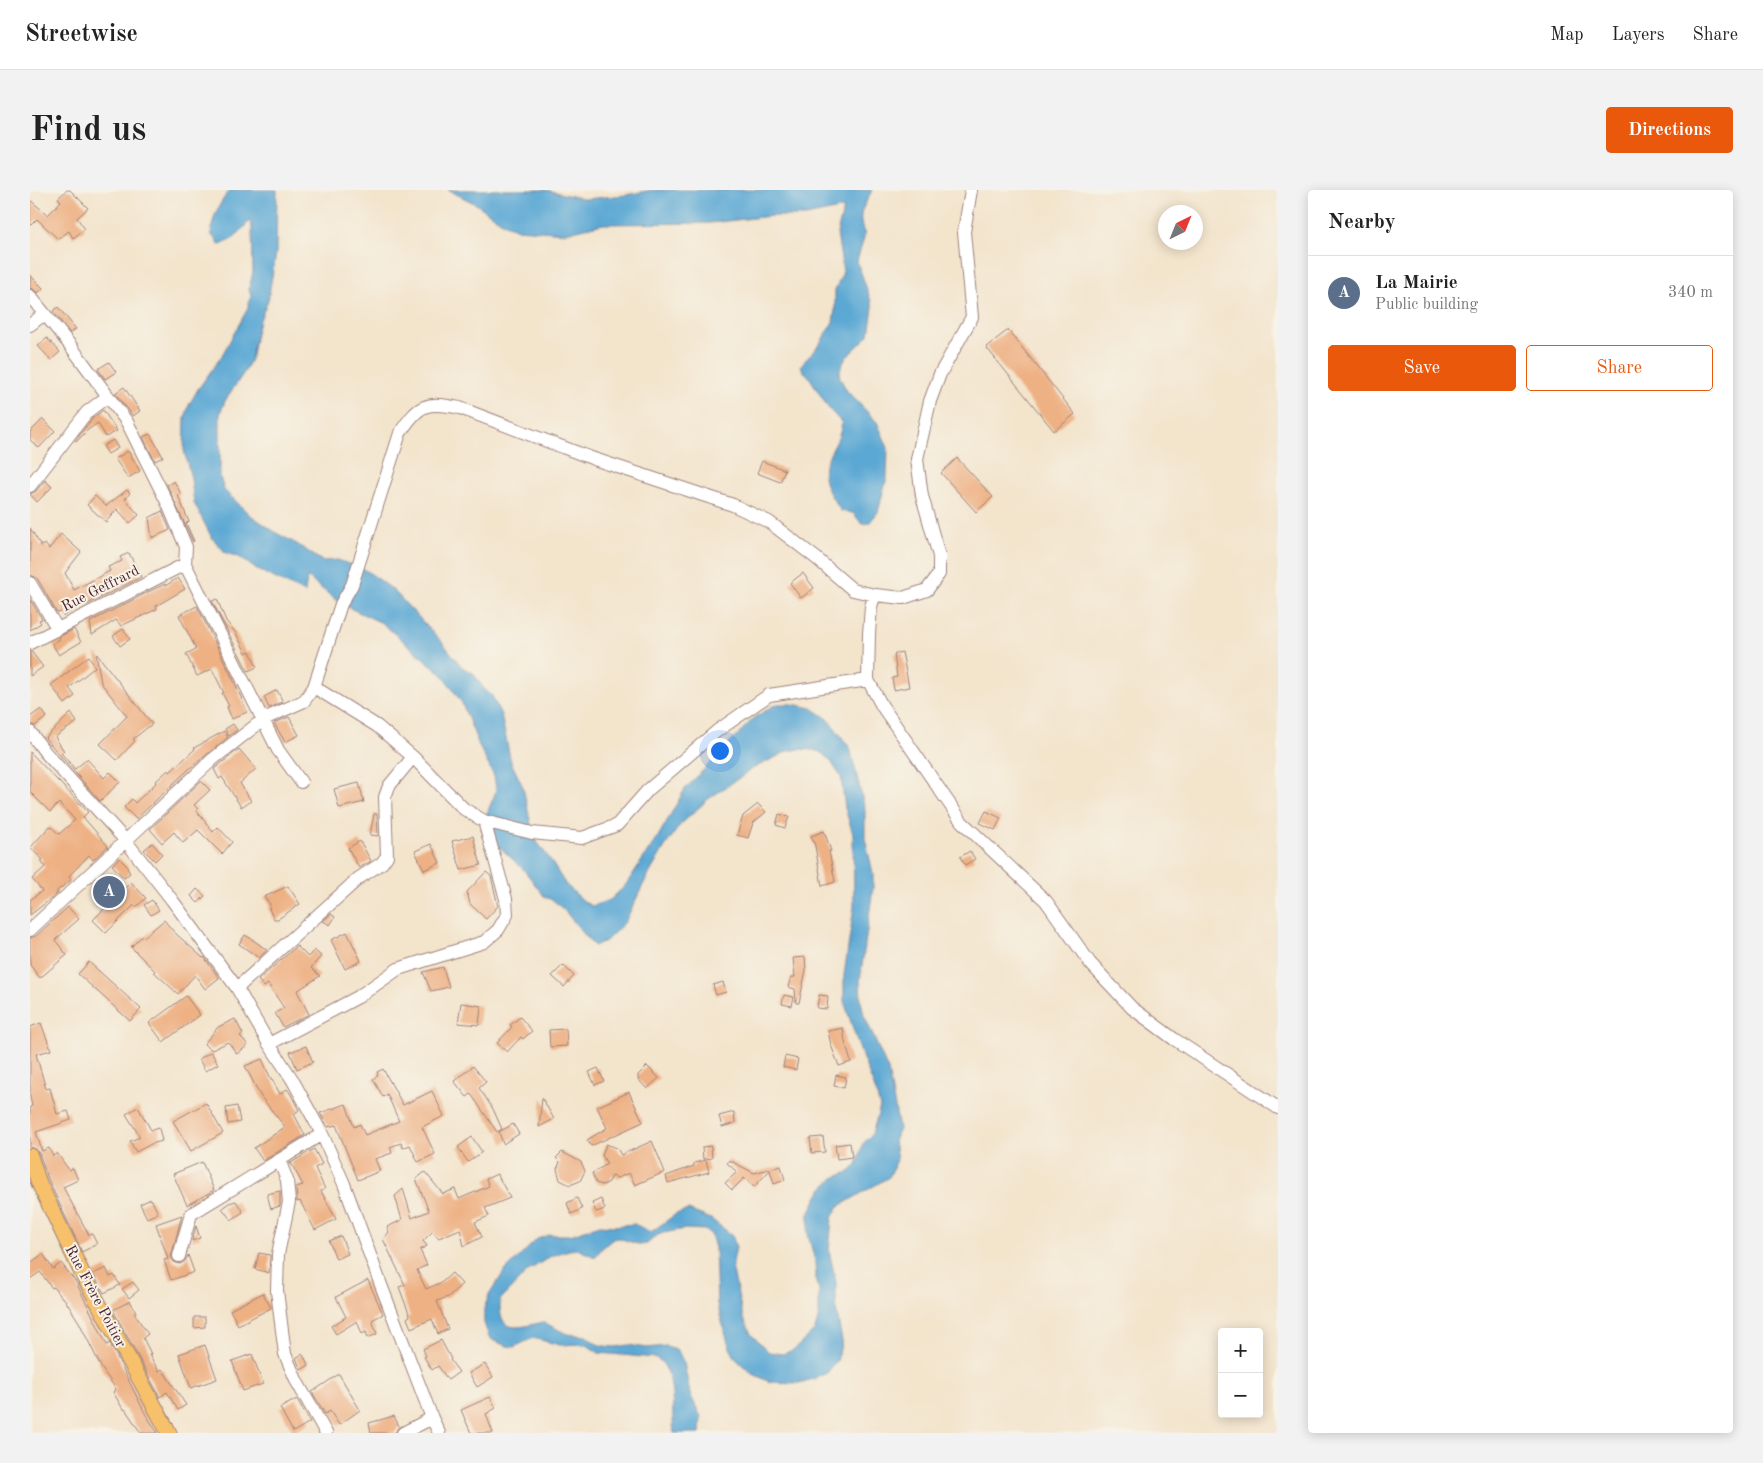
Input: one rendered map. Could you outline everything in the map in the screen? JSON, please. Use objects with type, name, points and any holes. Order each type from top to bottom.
[{"type":"main road","name":"Rue Frère Poitier","points":[[30,1156],[39,1184],[82,1272],[169,1433]]},
{"type":"street","points":[[30,930],[213,759],[264,718],[304,701],[314,688],[341,604],[352,585],[400,433],[411,416],[423,406],[442,404],[460,408],[594,459],[733,505],[769,522],[816,558],[853,590],[903,598],[928,590],[939,574],[939,556],[922,496],[917,459],[930,401],[940,374],[972,317],[964,232],[971,190]]},
{"type":"street","points":[[30,296],[127,422],[168,504],[186,547],[186,564],[264,718],[278,750],[301,782]]},
{"type":"street","points":[[30,325],[44,314]]},
{"type":"street","points":[[30,486],[88,412],[108,396]]},
{"type":"street","name":"Rue Geffrard","points":[[30,643],[186,564]]},
{"type":"street","points":[[30,583],[57,628]]},
{"type":"street","points":[[875,595],[871,606],[868,680],[882,706],[962,822],[1046,901],[1090,963],[1132,1008],[1174,1039],[1278,1108]]},
{"type":"street","points":[[314,688],[377,726],[414,757],[464,809],[484,821],[532,833],[582,838],[616,826],[648,790],[718,731],[769,695],[868,680]]},
{"type":"street","points":[[30,732],[45,752],[125,840],[172,900],[237,988],[269,1044],[292,1079],[322,1134],[344,1184],[432,1418],[440,1433]]},
{"type":"street","points":[[237,988],[359,878],[382,864],[387,856],[385,797],[389,786],[414,757]]},
{"type":"street","points":[[269,1044],[358,997],[398,969],[484,942],[498,930],[507,915],[506,899],[484,821]]},
{"type":"street","points":[[179,1256],[191,1214],[322,1134]]},
{"type":"street","points":[[279,1160],[287,1180],[289,1202],[278,1254],[277,1291],[285,1354],[296,1382],[326,1433]]},
{"type":"street","points":[[403,1433],[432,1418]]},
{"type":"water","points":[[230,190],[277,190],[276,253],[268,300],[258,325],[251,359],[225,401],[220,414],[220,477],[224,490],[249,514],[322,561],[338,560],[367,571],[392,589],[442,642],[462,667],[473,673],[483,688],[492,696],[501,715],[511,762],[523,787],[534,838],[566,885],[586,903],[592,906],[610,900],[625,886],[659,835],[685,789],[755,717],[777,704],[792,704],[812,708],[828,719],[850,748],[865,810],[865,838],[873,873],[873,888],[860,980],[861,1001],[864,1015],[888,1070],[899,1129],[894,1141],[897,1160],[889,1177],[838,1207],[832,1218],[829,1251],[836,1282],[836,1309],[842,1341],[837,1361],[825,1375],[799,1383],[770,1382],[751,1373],[736,1359],[729,1346],[717,1304],[715,1248],[711,1234],[705,1230],[685,1229],[663,1233],[647,1244],[640,1245],[619,1238],[613,1239],[595,1257],[577,1249],[551,1256],[528,1271],[500,1300],[502,1319],[511,1326],[518,1327],[543,1322],[567,1334],[586,1336],[603,1346],[616,1347],[628,1345],[647,1348],[666,1346],[678,1351],[684,1363],[690,1394],[701,1417],[700,1433],[674,1433],[670,1381],[663,1364],[656,1358],[599,1353],[587,1345],[560,1345],[533,1338],[514,1347],[507,1346],[489,1337],[484,1323],[484,1309],[489,1295],[504,1272],[537,1239],[549,1235],[570,1235],[600,1225],[634,1224],[651,1232],[676,1214],[688,1210],[711,1219],[732,1235],[736,1247],[732,1267],[743,1317],[751,1334],[769,1352],[783,1354],[795,1349],[815,1330],[819,1317],[819,1289],[816,1283],[815,1261],[808,1234],[809,1213],[822,1189],[834,1178],[851,1171],[857,1164],[863,1144],[872,1134],[880,1107],[844,1001],[844,975],[854,907],[853,834],[845,808],[841,777],[830,760],[820,752],[813,750],[800,749],[788,751],[752,769],[707,800],[680,825],[644,883],[625,922],[606,941],[594,946],[564,910],[554,901],[544,896],[524,870],[489,837],[485,825],[487,813],[495,794],[494,776],[480,748],[462,703],[442,674],[382,623],[341,604],[307,577],[305,593],[256,569],[239,557],[226,553],[212,538],[194,503],[191,478],[184,450],[185,418],[189,405],[198,389],[221,357],[247,310],[251,296],[249,289],[253,272],[252,227],[250,221],[233,239],[224,243],[219,244],[211,234],[217,210]]},
{"type":"water","points":[[448,190],[546,190],[585,199],[652,190],[872,190],[863,207],[861,216],[865,235],[857,261],[873,307],[869,335],[845,359],[839,372],[847,391],[877,422],[888,448],[887,477],[878,512],[869,523],[862,524],[853,513],[841,511],[829,491],[824,478],[824,471],[839,436],[842,423],[829,409],[808,375],[803,371],[801,365],[819,345],[833,322],[835,290],[843,272],[837,233],[844,208],[806,216],[771,216],[710,223],[603,224],[564,233],[518,229],[505,224],[476,204]]},
{"type":"building","points":[[67,190],[70,190],[88,208],[77,218],[85,229],[73,238],[69,231],[58,239],[37,219],[30,226],[30,200],[48,215],[61,201],[58,198]]},
{"type":"building","points":[[30,275],[43,288],[38,293],[30,288]]},
{"type":"building","points":[[58,307],[76,329],[70,333],[53,311]]},
{"type":"building","points":[[1008,330],[1075,414],[1054,431],[986,347]]},
{"type":"building","points":[[47,338],[60,352],[51,360],[38,346]]},
{"type":"building","points":[[109,362],[116,372],[105,379],[98,369]]},
{"type":"building","points":[[124,387],[140,411],[133,416],[115,393]]},
{"type":"building","points":[[103,410],[117,431],[106,437],[98,423],[76,442],[93,418]]},
{"type":"building","points":[[43,419],[55,431],[39,448],[30,440],[30,432]]},
{"type":"building","points":[[150,434],[163,457],[155,461],[143,437]]},
{"type":"building","points":[[113,440],[118,448],[108,454],[103,446]]},
{"type":"building","points":[[128,451],[140,471],[128,478],[115,459]]},
{"type":"building","points":[[957,458],[993,497],[976,512],[941,473]]},
{"type":"building","points":[[762,461],[785,470],[780,482],[757,473]]},
{"type":"building","points":[[45,480],[52,487],[37,502],[30,494],[36,491]]},
{"type":"building","points":[[174,481],[181,494],[178,495],[189,522],[186,523],[193,542],[167,485]]},
{"type":"building","points":[[127,490],[130,493],[125,499],[139,515],[130,523],[117,509],[106,522],[87,505],[95,496],[106,506]]},
{"type":"building","points":[[162,511],[170,530],[152,538],[149,518]]},
{"type":"building","points":[[30,528],[41,546],[45,544],[49,549],[61,534],[81,552],[65,573],[74,590],[110,571],[108,567],[122,561],[120,557],[129,553],[141,577],[63,616],[61,612],[57,613],[37,578],[30,575]]},
{"type":"building","points":[[803,573],[814,588],[801,598],[790,583]]},
{"type":"building","points":[[178,578],[185,589],[156,606],[157,609],[121,626],[116,620],[92,635],[90,622]]},
{"type":"building","points":[[30,599],[42,619],[39,620],[41,623],[30,630]]},
{"type":"building","points":[[217,599],[226,621],[236,633],[246,653],[250,651],[257,667],[248,671],[212,601]]},
{"type":"building","points":[[197,606],[235,683],[247,712],[232,719],[227,707],[229,706],[222,693],[224,693],[212,669],[197,676],[186,654],[196,649],[179,615]]},
{"type":"building","points":[[74,629],[81,642],[59,655],[52,644],[60,639],[59,637]]},
{"type":"building","points":[[123,629],[130,639],[120,646],[113,636]]},
{"type":"building","points":[[30,651],[43,667],[30,676]]},
{"type":"building","points":[[902,652],[909,687],[894,690],[892,678],[897,677],[894,654]]},
{"type":"building","points":[[96,653],[152,724],[133,739],[135,741],[117,760],[100,744],[127,716],[101,683]]},
{"type":"building","points":[[89,656],[95,667],[69,688],[75,696],[65,704],[51,685]]},
{"type":"building","points":[[277,690],[283,702],[269,708],[264,697]]},
{"type":"building","points":[[41,709],[47,717],[35,726],[30,724],[30,717]]},
{"type":"building","points":[[71,713],[77,722],[55,737],[64,751],[61,753],[75,769],[87,759],[104,778],[110,772],[120,782],[100,801],[45,738]]},
{"type":"building","points":[[289,717],[299,735],[285,742],[274,723]]},
{"type":"building","points":[[233,724],[237,730],[229,736],[225,729]]},
{"type":"building","points":[[224,731],[228,737],[188,770],[136,819],[124,807],[132,799],[135,803],[155,782],[168,770],[170,772],[194,748]]},
{"type":"building","points":[[239,749],[256,769],[240,783],[251,801],[241,807],[222,777],[219,779],[214,769]]},
{"type":"building","points":[[30,752],[88,812],[83,817],[108,846],[93,860],[89,855],[69,876],[71,880],[57,891],[57,894],[30,915],[30,900],[42,891],[32,879],[45,867],[41,861],[43,860],[30,848],[50,826],[59,834],[75,820],[59,803],[50,812],[30,792]]},
{"type":"building","points":[[201,781],[210,790],[194,805],[213,832],[218,827],[232,842],[222,854],[198,830],[183,843],[174,832],[162,843],[150,829]]},
{"type":"building","points":[[359,783],[364,802],[339,808],[334,789]]},
{"type":"building","points":[[758,804],[766,812],[753,823],[748,838],[737,835],[743,816]]},
{"type":"building","points":[[986,811],[1001,818],[995,830],[980,823]]},
{"type":"building","points":[[374,814],[377,814],[378,836],[370,835]]},
{"type":"building","points":[[779,814],[789,817],[785,828],[776,825]]},
{"type":"building","points":[[824,831],[831,851],[829,851],[835,882],[822,886],[815,846],[811,836]]},
{"type":"building","points":[[473,836],[481,865],[461,870],[452,841]]},
{"type":"building","points":[[360,841],[371,861],[359,868],[348,848]]},
{"type":"building","points":[[152,843],[162,854],[155,861],[144,850]]},
{"type":"building","points":[[431,844],[440,863],[424,870],[415,851]]},
{"type":"building","points":[[970,851],[975,859],[965,865],[960,857]]},
{"type":"building","points":[[119,858],[128,867],[130,873],[124,878],[112,865]]},
{"type":"building","points":[[486,872],[491,876],[498,906],[486,919],[470,904],[467,892]]},
{"type":"building","points":[[131,882],[146,898],[136,907],[134,905],[106,933],[93,920]]},
{"type":"building","points":[[288,886],[300,904],[278,919],[274,919],[269,909],[270,904],[264,897]]},
{"type":"building","points":[[197,889],[205,896],[198,903],[191,896]]},
{"type":"building","points":[[152,900],[159,910],[151,915],[144,905]]},
{"type":"building","points":[[68,907],[79,919],[55,940],[67,955],[40,978],[30,965],[30,938],[36,936]]},
{"type":"building","points":[[331,914],[335,917],[330,925],[323,921]]},
{"type":"building","points":[[164,920],[174,932],[204,957],[219,978],[205,989],[195,975],[178,994],[131,947],[142,936],[144,937]]},
{"type":"building","points":[[347,932],[361,961],[345,969],[331,940]]},
{"type":"building","points":[[245,935],[267,950],[259,958],[239,944]]},
{"type":"building","points":[[297,946],[308,957],[314,950],[321,956],[311,968],[320,976],[297,991],[309,1014],[283,1027],[275,1013],[284,1008],[268,984],[264,987],[258,980]]},
{"type":"building","points":[[805,957],[806,970],[799,1003],[796,1003],[795,989],[788,987],[791,977],[795,977],[793,958]]},
{"type":"building","points":[[89,962],[141,1009],[130,1021],[78,974]]},
{"type":"building","points":[[563,965],[574,976],[564,987],[552,976]]},
{"type":"building","points":[[443,967],[449,987],[431,991],[423,972]]},
{"type":"building","points":[[723,982],[726,992],[716,995],[713,985]]},
{"type":"building","points":[[784,995],[794,997],[792,1006],[782,1004]]},
{"type":"building","points":[[819,995],[828,996],[827,1009],[817,1008]]},
{"type":"building","points":[[186,996],[200,1015],[163,1042],[149,1023]]},
{"type":"building","points":[[461,1003],[481,1006],[479,1025],[458,1023]]},
{"type":"building","points":[[520,1017],[532,1031],[523,1039],[521,1037],[507,1052],[497,1043],[512,1027],[510,1025]]},
{"type":"building","points":[[235,1019],[243,1034],[240,1036],[248,1045],[237,1054],[228,1042],[212,1050],[204,1044],[218,1027]]},
{"type":"building","points":[[41,1023],[51,1050],[36,1054],[46,1089],[50,1088],[57,1114],[68,1111],[71,1120],[36,1132],[42,1151],[49,1148],[53,1156],[57,1153],[69,1170],[73,1168],[78,1180],[63,1187],[89,1235],[92,1234],[97,1244],[82,1252],[48,1179],[39,1153],[36,1149],[30,1147],[30,1107],[32,1106],[30,1097],[30,1027]]},
{"type":"building","points":[[843,1028],[851,1062],[839,1066],[828,1031]]},
{"type":"building","points":[[566,1029],[567,1046],[550,1047],[549,1030]]},
{"type":"building","points":[[306,1046],[313,1062],[297,1069],[290,1052]]},
{"type":"building","points":[[211,1052],[218,1064],[205,1071],[199,1059]]},
{"type":"building","points":[[785,1056],[798,1059],[796,1070],[783,1067]]},
{"type":"building","points":[[262,1059],[280,1094],[287,1089],[290,1093],[299,1110],[294,1114],[305,1135],[263,1161],[254,1148],[285,1127],[261,1097],[245,1066]]},
{"type":"building","points":[[473,1066],[486,1082],[479,1088],[493,1109],[502,1129],[497,1132],[471,1094],[467,1097],[454,1081]]},
{"type":"building","points":[[647,1066],[659,1078],[647,1089],[638,1079],[638,1075]]},
{"type":"building","points":[[598,1068],[604,1081],[595,1085],[589,1072]]},
{"type":"building","points":[[383,1069],[403,1105],[432,1091],[444,1116],[422,1127],[435,1154],[418,1162],[410,1145],[403,1148],[401,1143],[390,1147],[392,1153],[375,1159],[380,1171],[358,1180],[336,1125],[328,1127],[320,1113],[346,1104],[354,1127],[360,1124],[365,1135],[399,1121],[387,1094],[383,1097],[373,1079],[378,1075],[377,1072]]},
{"type":"building","points":[[836,1075],[846,1077],[844,1088],[834,1086]]},
{"type":"building","points":[[629,1092],[643,1122],[591,1146],[587,1140],[607,1128],[597,1107]]},
{"type":"building","points":[[542,1098],[554,1119],[539,1127]]},
{"type":"building","points":[[206,1103],[223,1133],[191,1151],[173,1121]]},
{"type":"building","points":[[237,1106],[240,1122],[228,1124],[226,1108]]},
{"type":"building","points":[[138,1107],[151,1130],[159,1128],[162,1141],[151,1144],[136,1152],[130,1141],[140,1137],[126,1114]]},
{"type":"building","points":[[734,1112],[735,1123],[722,1127],[719,1116]]},
{"type":"building","points":[[513,1124],[519,1134],[503,1144],[499,1132]]},
{"type":"building","points":[[472,1137],[482,1152],[468,1162],[458,1147]]},
{"type":"building","points":[[823,1137],[825,1152],[812,1153],[810,1138]]},
{"type":"building","points":[[652,1141],[665,1172],[635,1185],[629,1173],[618,1178],[612,1176],[609,1182],[603,1185],[596,1183],[592,1173],[607,1164],[602,1155],[606,1144],[617,1148],[621,1155]]},
{"type":"building","points":[[850,1143],[852,1157],[837,1159],[835,1145]]},
{"type":"building","points":[[711,1146],[712,1158],[703,1159],[702,1147]]},
{"type":"building","points":[[314,1149],[322,1164],[315,1168],[325,1189],[321,1191],[336,1219],[315,1230],[300,1201],[297,1202],[296,1187],[303,1185],[291,1163],[289,1164]]},
{"type":"building","points":[[562,1152],[581,1162],[585,1171],[580,1181],[570,1185],[560,1180],[557,1169],[560,1162],[556,1158]]},
{"type":"building","points":[[706,1160],[709,1172],[668,1183],[666,1176],[694,1166],[694,1163]]},
{"type":"building","points":[[729,1160],[754,1173],[781,1166],[785,1180],[774,1184],[770,1170],[754,1187],[744,1178],[732,1190],[725,1183],[737,1172],[727,1163]]},
{"type":"building","points":[[202,1162],[214,1190],[187,1205],[173,1174]]},
{"type":"building","points":[[425,1172],[443,1194],[455,1189],[459,1199],[489,1186],[486,1179],[497,1174],[510,1198],[485,1208],[489,1216],[475,1222],[482,1237],[464,1246],[460,1229],[439,1238],[432,1232],[423,1241],[427,1246],[420,1250],[427,1265],[417,1270],[426,1289],[442,1282],[452,1273],[462,1284],[448,1297],[437,1301],[448,1329],[438,1334],[432,1319],[411,1328],[407,1318],[410,1316],[399,1287],[405,1285],[383,1239],[389,1232],[387,1227],[402,1220],[395,1196],[403,1189],[412,1218],[429,1211],[416,1179]]},
{"type":"building","points":[[280,1191],[280,1206],[271,1209],[267,1194]]},
{"type":"building","points":[[577,1198],[582,1209],[571,1214],[567,1203]]},
{"type":"building","points":[[151,1199],[158,1213],[147,1218],[140,1204]]},
{"type":"building","points":[[601,1199],[605,1209],[596,1212],[592,1203]]},
{"type":"building","points":[[236,1201],[243,1212],[231,1220],[222,1208]]},
{"type":"building","points":[[182,1215],[171,1257],[174,1262],[180,1264],[185,1261],[188,1255],[194,1272],[171,1280],[164,1260],[168,1259],[156,1224]]},
{"type":"building","points":[[196,1226],[200,1238],[192,1241]]},
{"type":"building","points":[[341,1236],[348,1254],[336,1259],[329,1241]]},
{"type":"building","points":[[259,1253],[270,1255],[269,1273],[255,1269]]},
{"type":"building","points":[[43,1254],[53,1269],[61,1263],[76,1282],[107,1345],[110,1343],[146,1415],[158,1433],[141,1433],[125,1409],[123,1409],[113,1392],[116,1389],[102,1369],[79,1322],[63,1297],[54,1287],[52,1288],[40,1272],[30,1279],[30,1263]]},
{"type":"building","points":[[106,1268],[110,1277],[114,1275],[120,1285],[104,1293],[93,1274]]},
{"type":"building","points":[[368,1280],[383,1314],[372,1320],[377,1334],[368,1338],[366,1332],[362,1334],[357,1321],[336,1334],[331,1326],[346,1317],[336,1297]]},
{"type":"building","points":[[133,1282],[139,1290],[129,1298],[122,1289]]},
{"type":"building","points":[[263,1293],[271,1308],[238,1325],[230,1310]]},
{"type":"building","points":[[130,1301],[136,1312],[134,1313],[148,1334],[143,1338],[151,1354],[149,1355],[159,1371],[162,1369],[186,1405],[178,1410],[167,1392],[160,1397],[113,1310]]},
{"type":"building","points":[[194,1317],[205,1317],[205,1327],[194,1328]]},
{"type":"building","points":[[441,1340],[450,1360],[459,1372],[448,1380],[438,1366],[432,1370],[424,1357],[426,1356],[423,1349]]},
{"type":"building","points":[[205,1345],[217,1379],[191,1388],[179,1354]]},
{"type":"building","points":[[252,1354],[263,1384],[243,1391],[232,1361]]},
{"type":"building","points":[[302,1354],[309,1365],[301,1370],[296,1358]]},
{"type":"building","points":[[485,1364],[493,1377],[477,1387],[469,1373]]},
{"type":"building","points":[[339,1374],[360,1410],[339,1425],[330,1411],[325,1414],[312,1392]]},
{"type":"building","points":[[490,1397],[496,1408],[486,1414],[493,1433],[471,1433],[461,1410]]},
{"type":"building","points":[[297,1399],[310,1422],[293,1432],[280,1408]]},
{"type":"building","points":[[394,1416],[399,1426],[395,1433],[371,1433],[369,1423]]},
{"type":"place","name":"La Mairie","points":[[109,892]]}]
